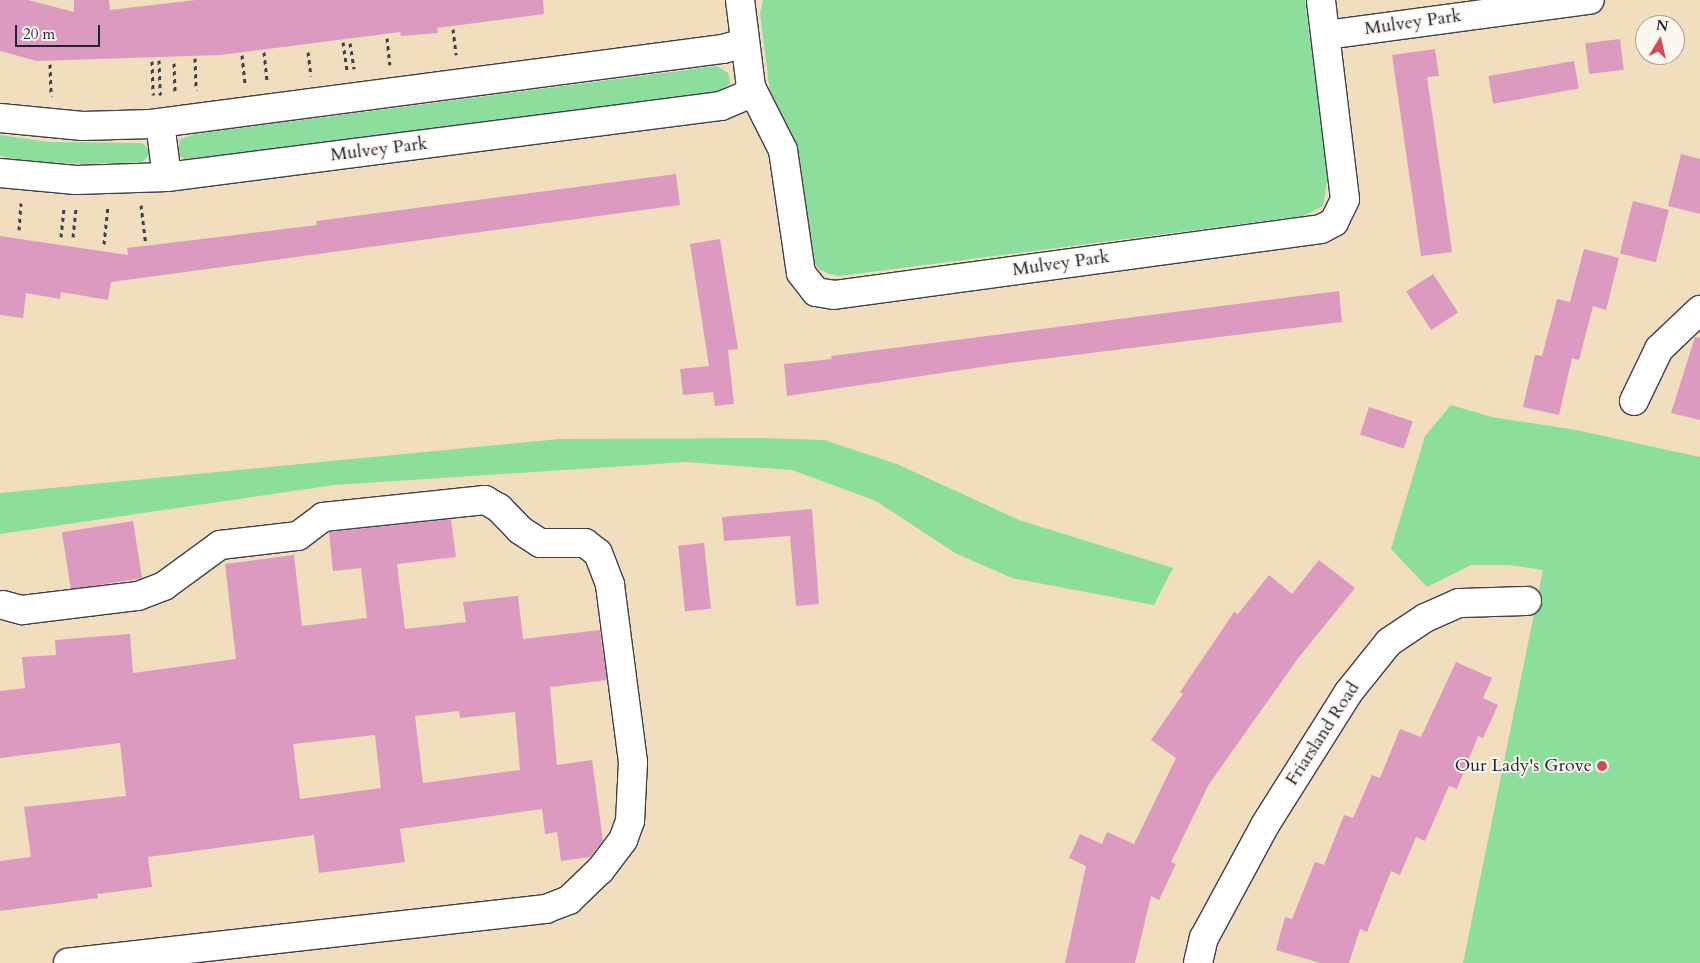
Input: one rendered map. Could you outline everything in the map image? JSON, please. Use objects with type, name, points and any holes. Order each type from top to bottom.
[{"type":"street","name":"Mulvey Park","points":[[740,0],[751,87],[783,150],[801,273],[816,292],[834,295],[1321,229],[1334,222],[1344,199],[1321,0]]},
{"type":"street","name":"Mulvey Park","points":[[1326,35],[1590,0]]},
{"type":"street","points":[[0,118],[83,126],[158,108],[695,53],[744,43]]},
{"type":"street","name":"Mulvey Park","points":[[0,173],[76,180],[166,176],[721,106],[735,102],[751,87]]},
{"type":"street","points":[[158,108],[166,176]]},
{"type":"street","points":[[1634,401],[1660,349],[1700,310]]},
{"type":"street","points":[[1,606],[22,610],[138,596],[164,586],[220,546],[298,536],[324,517],[485,500],[499,508],[520,530],[540,543],[585,543],[598,553],[610,585],[633,762],[630,821],[623,840],[600,870],[569,900],[546,909],[68,963]]},
{"type":"street","name":"Friarsland Road","points":[[1198,963],[1204,938],[1265,825],[1348,693],[1389,642],[1425,618],[1459,603],[1527,601]]},
{"type":"path","points":[[453,28],[457,64]]},
{"type":"path","points":[[387,38],[391,72]]},
{"type":"path","points":[[343,42],[348,77]]},
{"type":"path","points":[[350,43],[354,77]]},
{"type":"path","points":[[264,52],[268,87]]},
{"type":"path","points":[[308,52],[312,81]]},
{"type":"path","points":[[242,55],[246,90]]},
{"type":"path","points":[[195,58],[196,96]]},
{"type":"path","points":[[158,108],[159,60]]},
{"type":"path","points":[[152,61],[158,108]]},
{"type":"path","points":[[174,63],[175,99]]},
{"type":"path","points":[[50,64],[52,102]]},
{"type":"path","points":[[19,230],[22,196]]},
{"type":"path","points":[[140,200],[146,244]]},
{"type":"path","points":[[61,237],[64,201]]},
{"type":"path","points":[[74,238],[76,201]]},
{"type":"path","points":[[104,244],[108,201]]},
{"type":"green space","points":[[763,0],[1305,0],[1328,175],[1323,206],[1303,216],[840,276],[830,274],[820,270],[811,260],[801,235],[788,127],[770,92],[760,13]]},
{"type":"green space","points":[[717,66],[728,73],[730,83],[721,92],[201,158],[185,159],[177,154],[180,139],[195,134]]},
{"type":"green space","points":[[0,135],[48,142],[142,143],[150,150],[150,155],[142,162],[85,164],[28,161],[0,156]]},
{"type":"green space","name":"Our Lady's Grove","points":[[1451,405],[1492,417],[1576,430],[1700,457],[1700,963],[1463,963],[1543,570],[1508,565],[1471,565],[1427,587],[1391,549],[1425,436]]},
{"type":"green space","points":[[760,438],[824,440],[897,464],[1019,520],[1173,568],[1154,605],[1012,578],[955,553],[876,501],[792,470],[686,462],[334,485],[0,534],[0,493],[560,439]]},
{"type":"building","points":[[0,0],[28,0],[74,12],[74,0],[109,0],[110,10],[196,0],[543,0],[544,14],[437,28],[438,33],[401,36],[400,32],[221,55],[37,61],[0,51]]},
{"type":"building","points":[[1620,39],[1624,70],[1589,74],[1585,43]]},
{"type":"building","points":[[1435,49],[1439,76],[1427,77],[1452,252],[1421,256],[1392,55]]},
{"type":"building","points":[[1574,61],[1579,89],[1493,104],[1488,76]]},
{"type":"building","points":[[1681,154],[1700,159],[1700,214],[1668,206]]},
{"type":"building","points":[[676,174],[680,205],[111,282],[108,300],[61,292],[60,299],[26,293],[23,318],[0,315],[0,236],[128,255],[127,248],[317,225],[316,221]]},
{"type":"building","points":[[1633,201],[1669,210],[1656,262],[1620,253]]},
{"type":"building","points":[[720,239],[738,349],[728,350],[734,404],[715,406],[713,392],[683,395],[680,369],[709,366],[690,244]]},
{"type":"building","points":[[1584,249],[1619,258],[1606,310],[1593,306],[1579,360],[1572,358],[1559,415],[1523,407],[1535,355],[1542,356],[1557,299],[1570,302]]},
{"type":"building","points":[[1433,274],[1458,313],[1431,330],[1406,291]]},
{"type":"building","points":[[1339,291],[1342,322],[1009,363],[787,396],[784,364],[832,359],[831,356]]},
{"type":"building","points":[[1695,337],[1700,338],[1700,420],[1671,413]]},
{"type":"building","points":[[1369,407],[1413,421],[1404,449],[1360,435]]},
{"type":"building","points":[[812,509],[819,604],[796,606],[790,536],[724,541],[722,517]]},
{"type":"building","points":[[451,519],[456,557],[397,564],[405,629],[466,622],[463,602],[518,596],[523,639],[600,630],[607,680],[550,687],[557,765],[592,760],[603,841],[590,857],[561,861],[557,832],[545,834],[542,809],[400,829],[405,862],[319,873],[314,835],[148,857],[152,887],[97,894],[98,898],[0,911],[0,861],[31,857],[24,807],[126,796],[120,743],[0,758],[0,691],[25,688],[22,657],[56,655],[55,640],[130,634],[133,673],[236,659],[225,564],[294,555],[302,626],[367,618],[361,568],[333,571],[329,532]],"holes":[[[459,711],[460,718],[515,712],[520,770],[423,783],[415,716]],[[375,735],[381,788],[300,799],[293,744]]]},
{"type":"building","points":[[133,521],[142,578],[71,590],[62,532]]},
{"type":"building","points":[[704,543],[711,609],[685,611],[678,546]]},
{"type":"building","points":[[1319,560],[1355,588],[1299,657],[1209,784],[1171,862],[1176,864],[1159,900],[1151,896],[1135,963],[1065,963],[1086,866],[1069,858],[1080,834],[1102,844],[1107,832],[1134,844],[1176,758],[1151,740],[1183,694],[1180,692],[1234,612],[1238,614],[1269,575],[1292,594]]},
{"type":"building","points":[[1456,662],[1492,678],[1483,698],[1498,705],[1483,738],[1478,736],[1457,789],[1449,786],[1425,841],[1416,837],[1400,875],[1391,871],[1367,932],[1360,929],[1349,963],[1320,963],[1276,950],[1285,917],[1292,919],[1315,862],[1324,865],[1344,815],[1353,818],[1372,775],[1380,778],[1400,729],[1421,737]]},
{"type":"place","name":"Our Lady's Grove","points":[[1602,766]]}]
